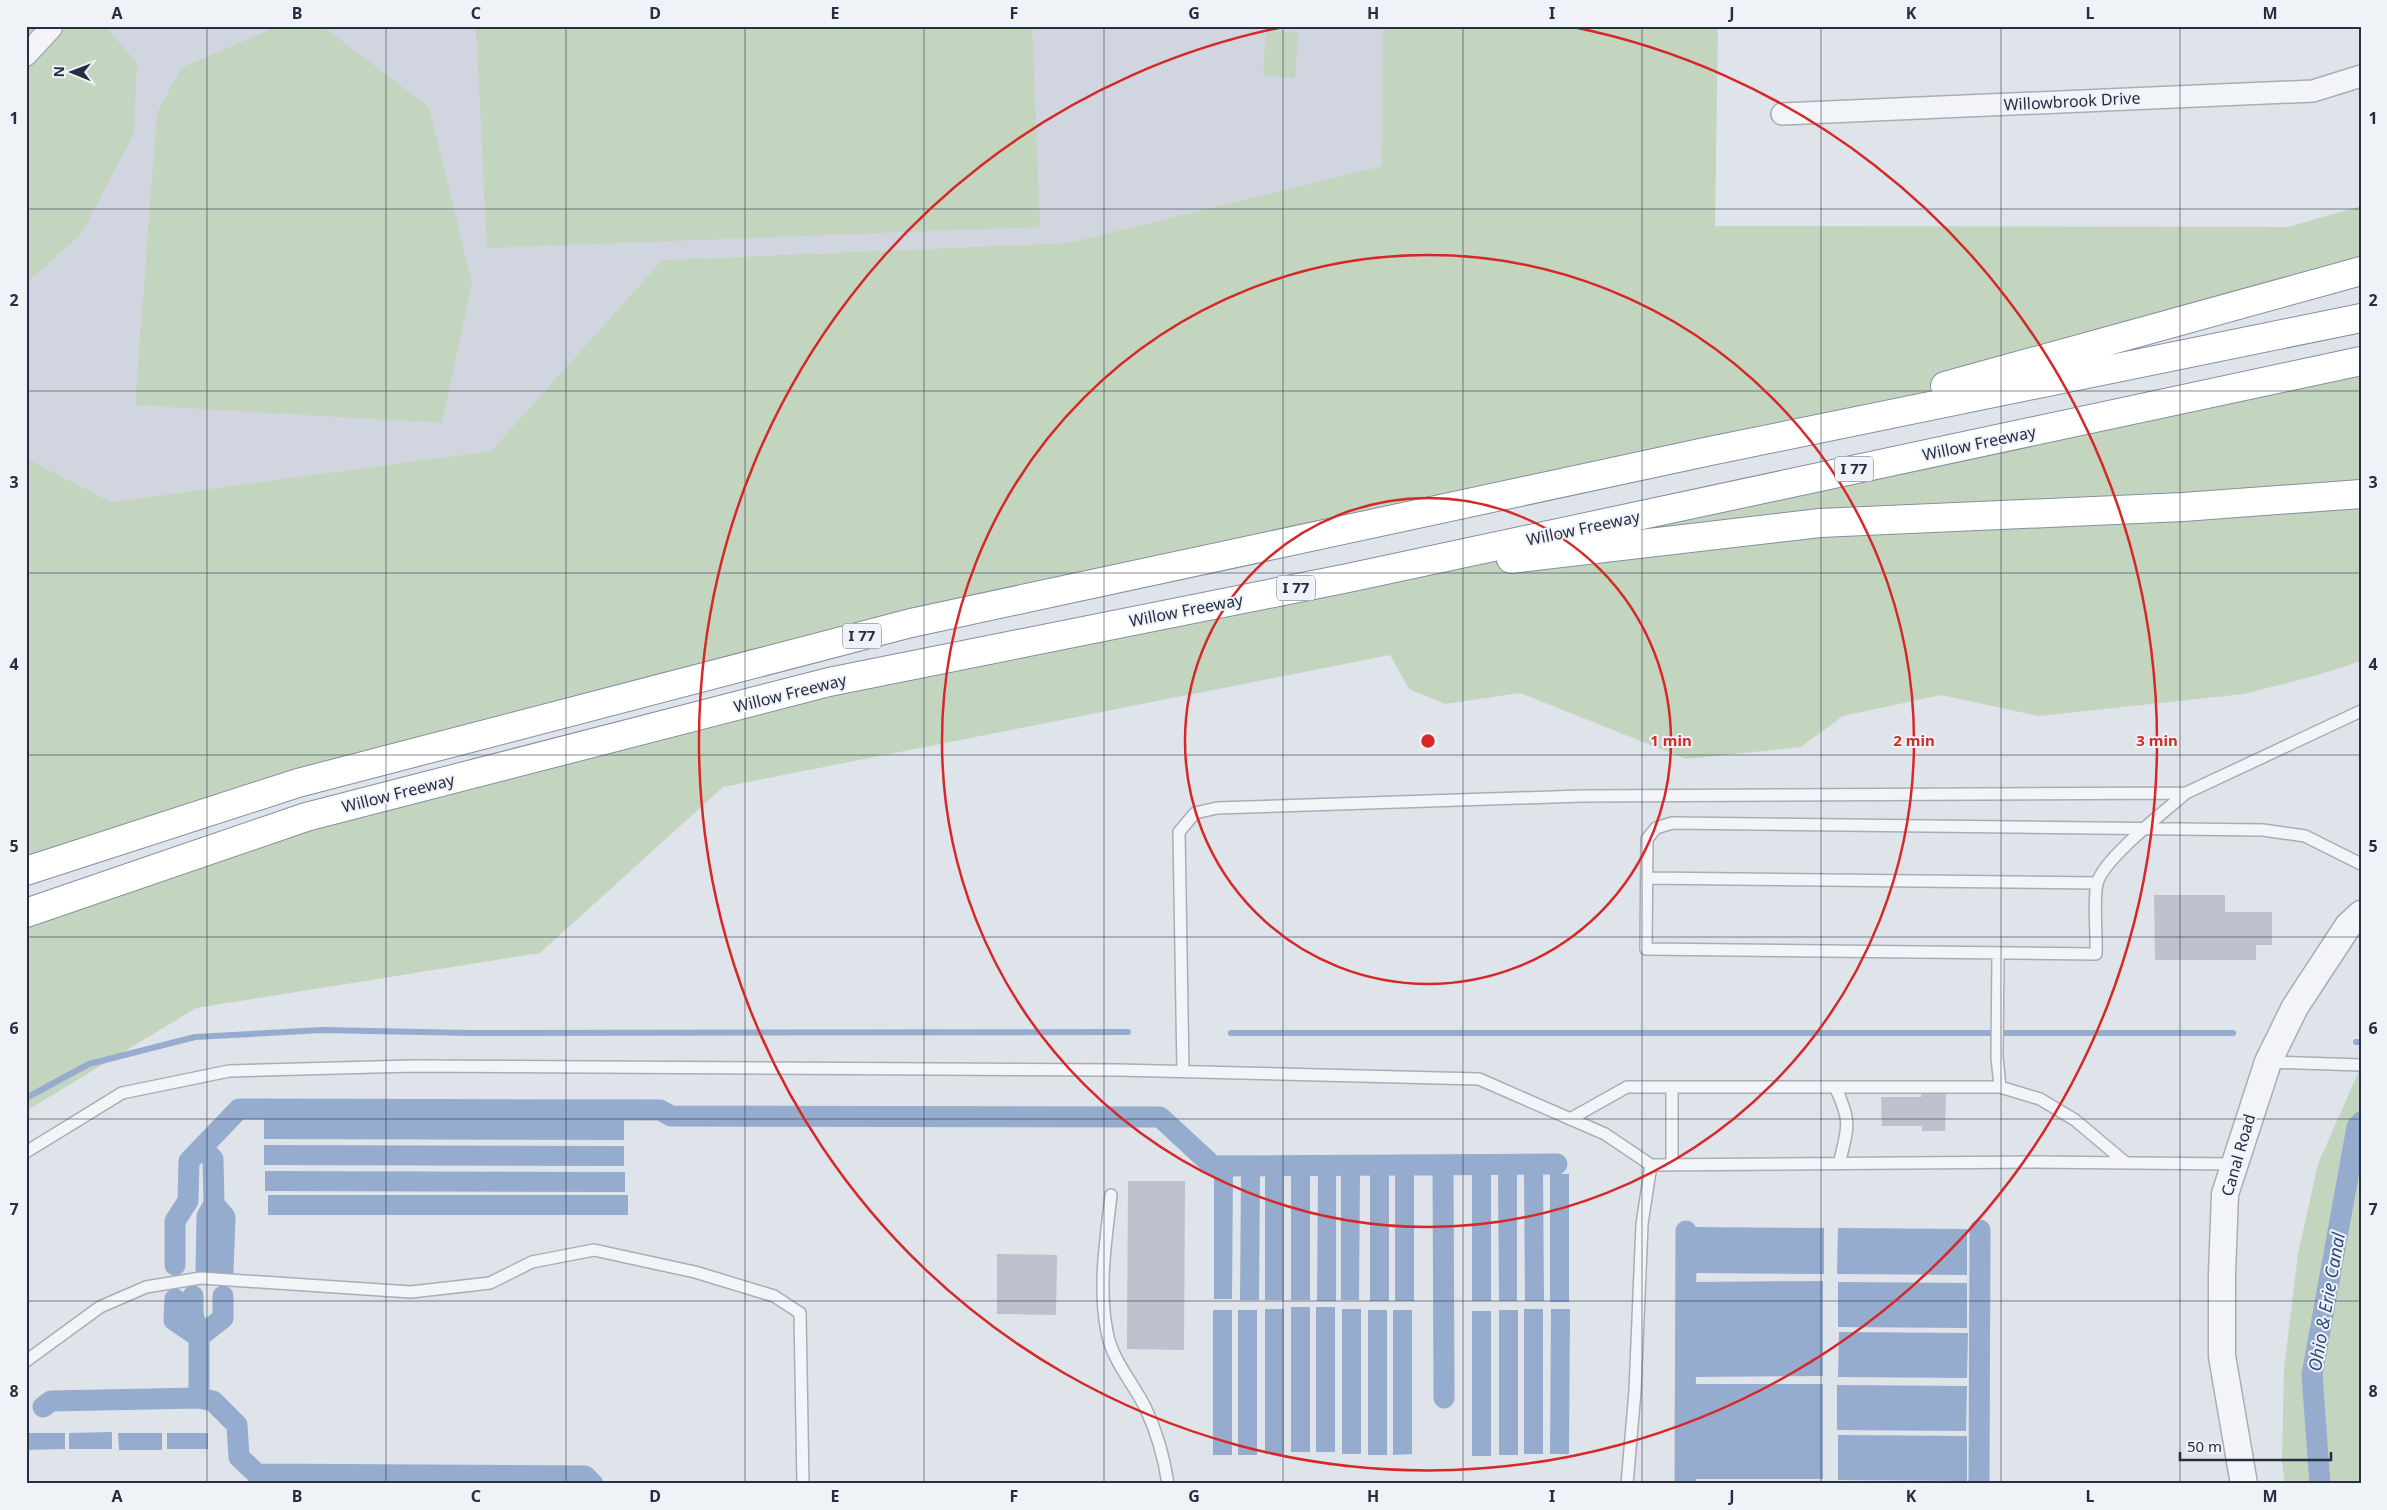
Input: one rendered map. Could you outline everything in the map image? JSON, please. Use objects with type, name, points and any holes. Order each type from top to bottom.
[{"type":"highway","points":[[1710,451],[2361,270]]},
{"type":"highway","name":"I 77","points":[[26,871],[298,783],[911,623],[1710,451],[2361,318]]},
{"type":"highway","name":"Willow Freeway","points":[[26,913],[306,817],[819,684],[1348,578],[2361,361]]},
{"type":"highway","points":[[1348,578],[1820,524],[2182,507],[2361,494]]},
{"type":"street","points":[[26,55],[51,28],[50,26]]},
{"type":"street","name":"Willowbrook Drive","points":[[1782,114],[2313,91],[2361,76]]},
{"type":"street","name":"Canal Road","points":[[2244,1484],[2222,1356],[2222,1274],[2225,1194],[2268,1062],[2295,1007],[2348,926],[2361,914]]},
{"type":"lane","points":[[2361,711],[2186,793],[2144,830],[2107,864],[2097,884],[2096,954],[1646,949],[1647,839],[1656,828],[1672,824],[2144,830],[2263,830],[2305,836],[2361,864]]},
{"type":"lane","points":[[1183,1071],[1179,832],[1195,813],[1217,808],[1581,796],[2186,793]]},
{"type":"lane","points":[[1646,878],[2097,884]]},
{"type":"lane","points":[[1998,953],[1997,1057],[2000,1087]]},
{"type":"lane","points":[[2268,1062],[2361,1065]]},
{"type":"lane","points":[[26,1152],[122,1093],[229,1071],[422,1066],[1183,1071],[1479,1078],[1605,1134],[1651,1165],[2234,1164]]},
{"type":"lane","points":[[1570,1119],[1627,1087],[2000,1087],[2040,1100],[2075,1120],[2126,1163]]},
{"type":"lane","points":[[1672,1087],[1672,1165]]},
{"type":"lane","points":[[1836,1087],[1847,1111],[1848,1131],[1838,1164]]},
{"type":"lane","points":[[1627,1484],[1635,1391],[1642,1224],[1651,1165]]},
{"type":"lane","points":[[1111,1195],[1103,1271],[1107,1333],[1122,1369],[1145,1407],[1164,1453],[1168,1484]]},
{"type":"lane","points":[[26,1362],[100,1307],[146,1287],[202,1278],[411,1292],[490,1283],[532,1262],[594,1250],[695,1272],[774,1296],[800,1313],[803,1484]]},
{"type":"shaded area","points":[[108,26],[1383,26],[1382,166],[1067,243],[662,260],[491,451],[111,502],[26,458],[26,284],[82,233],[137,62],[108,30]]},
{"type":"green space","points":[[26,26],[108,26],[108,30],[137,62],[134,133],[82,233],[26,284]]},
{"type":"green space","points":[[278,26],[322,26],[429,107],[472,283],[442,423],[135,405],[157,113],[181,68]]},
{"type":"green space","points":[[476,26],[1032,26],[1040,227],[487,248]]},
{"type":"green space","points":[[1383,26],[1718,26],[1715,226],[2288,227],[2361,206],[2361,271],[1710,451],[911,623],[26,871],[26,458],[111,502],[491,451],[662,260],[1067,243],[1382,166]]},
{"type":"green space","points":[[1266,30],[1298,32],[1295,78],[1263,75]]},
{"type":"green space","points":[[2361,361],[2361,661],[2314,676],[2244,694],[2039,716],[1941,695],[1843,716],[1801,747],[1686,759],[1520,693],[1445,704],[1409,689],[1390,655],[723,787],[540,953],[196,1008],[26,1111],[26,913],[306,817],[829,682]]},
{"type":"green space","points":[[2361,1066],[2361,1484],[2285,1484],[2282,1462],[2284,1369],[2298,1254],[2318,1164]]},
{"type":"water","points":[[264,1119],[624,1120],[624,1140],[264,1139]]},
{"type":"water","points":[[264,1145],[624,1146],[624,1166],[264,1165]]},
{"type":"water","points":[[265,1171],[625,1172],[625,1192],[265,1191]]},
{"type":"water","points":[[1214,1171],[1233,1171],[1232,1299],[1214,1299]]},
{"type":"water","points":[[1241,1172],[1260,1172],[1259,1300],[1240,1300]]},
{"type":"water","points":[[1265,1172],[1284,1172],[1284,1300],[1265,1300]]},
{"type":"water","points":[[1291,1173],[1310,1173],[1310,1300],[1291,1300]]},
{"type":"water","points":[[1318,1173],[1336,1173],[1336,1301],[1317,1301]]},
{"type":"water","points":[[1341,1173],[1360,1173],[1359,1300],[1341,1300]]},
{"type":"water","points":[[1370,1173],[1389,1173],[1389,1301],[1370,1301]]},
{"type":"water","points":[[1472,1173],[1491,1173],[1491,1301],[1472,1301]]},
{"type":"water","points":[[1498,1173],[1517,1173],[1517,1301],[1499,1301]]},
{"type":"water","points":[[1524,1173],[1543,1173],[1544,1301],[1525,1301]]},
{"type":"water","points":[[1395,1174],[1414,1174],[1414,1301],[1395,1301]]},
{"type":"water","points":[[1550,1174],[1569,1174],[1569,1302],[1550,1302]]},
{"type":"water","points":[[268,1195],[628,1195],[628,1215],[268,1215]]},
{"type":"water","points":[[1695,1227],[1824,1228],[1824,1274],[1695,1273]]},
{"type":"water","points":[[1838,1228],[1967,1229],[1967,1275],[1837,1274]]},
{"type":"water","points":[[1823,1281],[1823,1376],[1695,1377],[1695,1282]]},
{"type":"water","points":[[1838,1282],[1967,1283],[1967,1328],[1838,1327]]},
{"type":"water","points":[[1291,1307],[1310,1307],[1310,1452],[1291,1452]]},
{"type":"water","points":[[1316,1307],[1335,1307],[1335,1452],[1316,1452]]},
{"type":"water","points":[[1265,1309],[1284,1309],[1284,1454],[1265,1454]]},
{"type":"water","points":[[1342,1309],[1361,1309],[1361,1454],[1342,1454]]},
{"type":"water","points":[[1524,1309],[1543,1309],[1543,1454],[1524,1454]]},
{"type":"water","points":[[1551,1309],[1570,1309],[1569,1454],[1550,1454]]},
{"type":"water","points":[[1213,1310],[1232,1310],[1232,1455],[1213,1455]]},
{"type":"water","points":[[1238,1310],[1257,1310],[1257,1455],[1238,1455]]},
{"type":"water","points":[[1368,1310],[1387,1310],[1387,1455],[1368,1455]]},
{"type":"water","points":[[1393,1310],[1412,1310],[1412,1454],[1393,1455]]},
{"type":"water","points":[[1499,1310],[1518,1310],[1518,1455],[1499,1455]]},
{"type":"water","points":[[1472,1311],[1491,1311],[1491,1456],[1472,1456]]},
{"type":"water","points":[[1839,1332],[1968,1333],[1967,1378],[1838,1377]]},
{"type":"water","points":[[1694,1384],[1823,1384],[1823,1479],[1695,1479]]},
{"type":"water","points":[[1837,1385],[1967,1386],[1966,1431],[1837,1430]]},
{"type":"water","points":[[112,1432],[112,1449],[69,1449],[69,1433]]},
{"type":"water","points":[[26,1433],[65,1433],[65,1449],[26,1450]]},
{"type":"water","points":[[118,1433],[162,1433],[162,1450],[119,1450]]},
{"type":"water","points":[[167,1433],[208,1433],[208,1449],[167,1449]]},
{"type":"water","points":[[1838,1435],[1967,1436],[1967,1481],[1838,1480]]},
{"type":"building","points":[[2154,895],[2225,895],[2225,912],[2272,912],[2272,945],[2256,945],[2256,960],[2155,960]]},
{"type":"building","points":[[1921,1094],[1946,1094],[1945,1131],[1922,1131],[1922,1126],[1882,1126],[1881,1097],[1921,1097]]},
{"type":"building","points":[[1128,1181],[1185,1181],[1184,1350],[1127,1349]]},
{"type":"building","points":[[997,1254],[1057,1255],[1056,1315],[997,1314]]},
{"type":"waterway","points":[[26,1098],[89,1064],[195,1037],[322,1030],[470,1033],[1128,1032]]},
{"type":"waterway","points":[[1231,1033],[2233,1033]]},
{"type":"waterway","points":[[2356,1042],[2361,1042]]},
{"type":"waterway","points":[[175,1265],[175,1221],[188,1201],[189,1161],[239,1109],[660,1110],[671,1116],[1160,1117],[1213,1166],[1557,1164]]},
{"type":"waterway","name":"Ohio & Erie Canal","points":[[2320,1484],[2312,1375],[2357,1127],[2361,1122]]},
{"type":"waterway","points":[[202,1148],[213,1159],[214,1204],[207,1216],[206,1273]]},
{"type":"waterway","points":[[1443,1165],[1444,1398]]},
{"type":"waterway","points":[[214,1204],[225,1217],[223,1272]]},
{"type":"waterway","points":[[1979,1484],[1980,1230]]},
{"type":"waterway","points":[[1685,1484],[1686,1231]]},
{"type":"waterway","points":[[193,1296],[193,1314],[199,1337],[199,1398],[213,1401],[237,1425],[239,1457],[257,1474],[585,1476],[593,1484]]},
{"type":"waterway","points":[[199,1337],[223,1318],[223,1296]]},
{"type":"waterway","points":[[175,1299],[174,1320],[199,1337]]},
{"type":"waterway","points":[[43,1407],[51,1401],[199,1398]]}]
